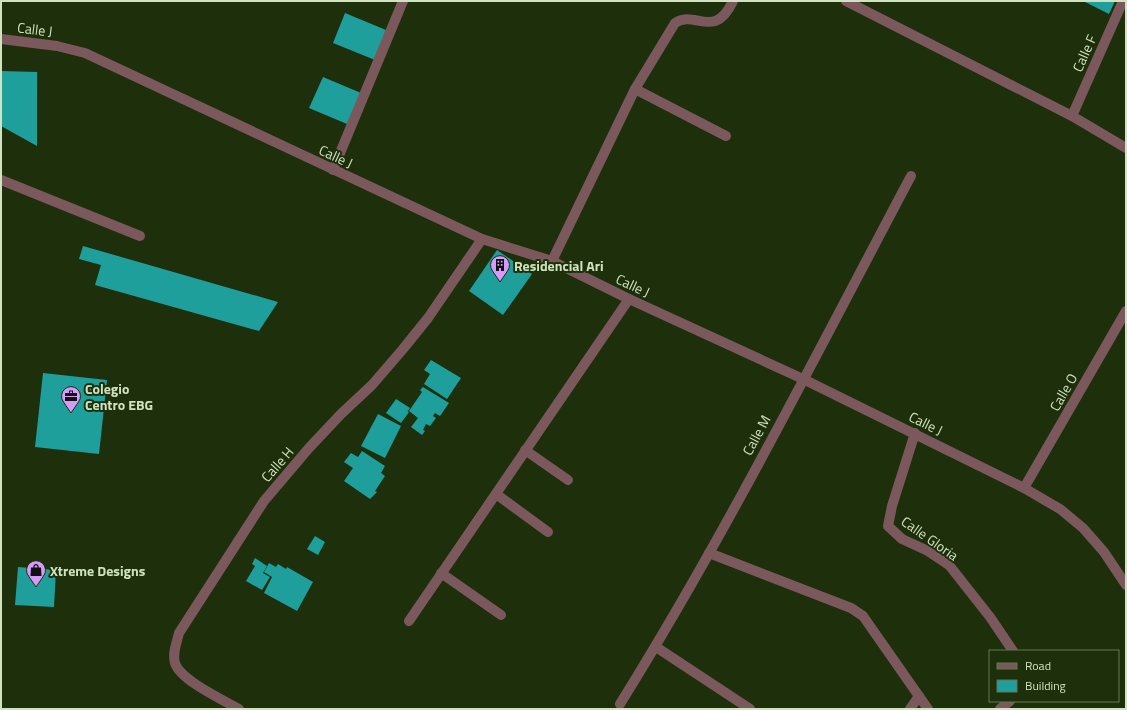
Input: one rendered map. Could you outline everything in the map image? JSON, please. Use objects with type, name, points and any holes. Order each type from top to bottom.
[{"type":"street","points":[[333,170],[403,1]]},
{"type":"street","points":[[552,261],[635,89],[675,23],[679,20],[686,19],[704,23],[716,21],[730,9],[733,1]]},
{"type":"street","points":[[846,1],[1072,116],[1126,148]]},
{"type":"street","name":"Calle F","points":[[1072,116],[1123,1]]},
{"type":"street","name":"Calle J","points":[[1,40],[58,46],[86,53],[333,170],[482,238],[552,261],[915,433],[1024,488],[1060,509],[1083,528],[1104,552],[1126,585]]},
{"type":"street","points":[[635,89],[726,136]]},
{"type":"street","name":"Calle M","points":[[620,704],[656,647],[709,553],[912,176]]},
{"type":"street","points":[[1,180],[140,236]]},
{"type":"street","name":"Calle H","points":[[239,709],[196,684],[180,671],[175,664],[174,656],[179,632],[264,501],[309,448],[341,414],[372,385],[403,349],[432,312],[482,238]]},
{"type":"street","points":[[409,621],[629,298]]},
{"type":"street","name":"Calle O","points":[[1024,488],[1126,311]]},
{"type":"street","name":"Calle Gloria","points":[[915,433],[892,506],[888,526],[902,539],[928,551],[949,565],[990,617],[1012,650]]},
{"type":"street","points":[[525,450],[568,480]]},
{"type":"street","points":[[496,494],[548,532]]},
{"type":"street","points":[[709,553],[851,608],[863,616],[928,709]]},
{"type":"street","points":[[441,573],[501,615]]},
{"type":"street","points":[[656,647],[750,709]]},
{"type":"street","points":[[910,709],[919,696]]},
{"type":"street","points":[[1000,709],[1009,702]]},
{"type":"building","points":[[1083,1],[1115,1],[1109,14]]},
{"type":"building","points":[[345,13],[386,30],[375,60],[333,43]]},
{"type":"building","points":[[1,71],[37,72],[37,146],[1,126]]},
{"type":"building","points":[[323,77],[361,93],[347,124],[309,108]]},
{"type":"building","points":[[83,246],[278,302],[259,331],[95,285],[101,265],[79,259]]},
{"type":"building","name":"Residencial Ari","points":[[497,250],[532,274],[503,315],[469,291]]},
{"type":"building","points":[[431,360],[461,378],[447,399],[424,384],[430,374],[424,370]]},
{"type":"building","name":"Colegio Centro EBG","points":[[43,373],[107,380],[99,454],[35,447]]},
{"type":"building","points":[[423,387],[449,403],[440,416],[435,413],[433,416],[436,418],[430,426],[426,424],[423,430],[425,431],[422,435],[411,427],[418,418],[409,411],[422,392],[420,390]]},
{"type":"building","points":[[396,399],[410,408],[408,411],[406,410],[409,412],[401,423],[386,413]]},
{"type":"building","points":[[378,414],[401,426],[385,458],[361,446]]},
{"type":"building","points":[[362,451],[385,466],[381,473],[385,476],[375,491],[377,492],[370,499],[344,481],[353,468],[344,462],[351,453],[358,457]]},
{"type":"building","points":[[315,536],[325,542],[318,555],[307,549]]},
{"type":"building","points":[[255,558],[267,566],[263,573],[270,577],[262,590],[246,581],[255,566],[252,564]]},
{"type":"building","points":[[269,563],[276,567],[278,564],[286,569],[287,567],[313,582],[297,611],[264,593],[272,577],[264,572]]},
{"type":"building","name":"Xtreme Designs","points":[[18,567],[56,570],[54,607],[15,605]]},
{"type":"place","name":"Residencial Ari","points":[[500,282]]},
{"type":"place","name":"Colegio Centro EBG","points":[[71,413]]},
{"type":"place","name":"Xtreme Designs","points":[[36,587]]}]
